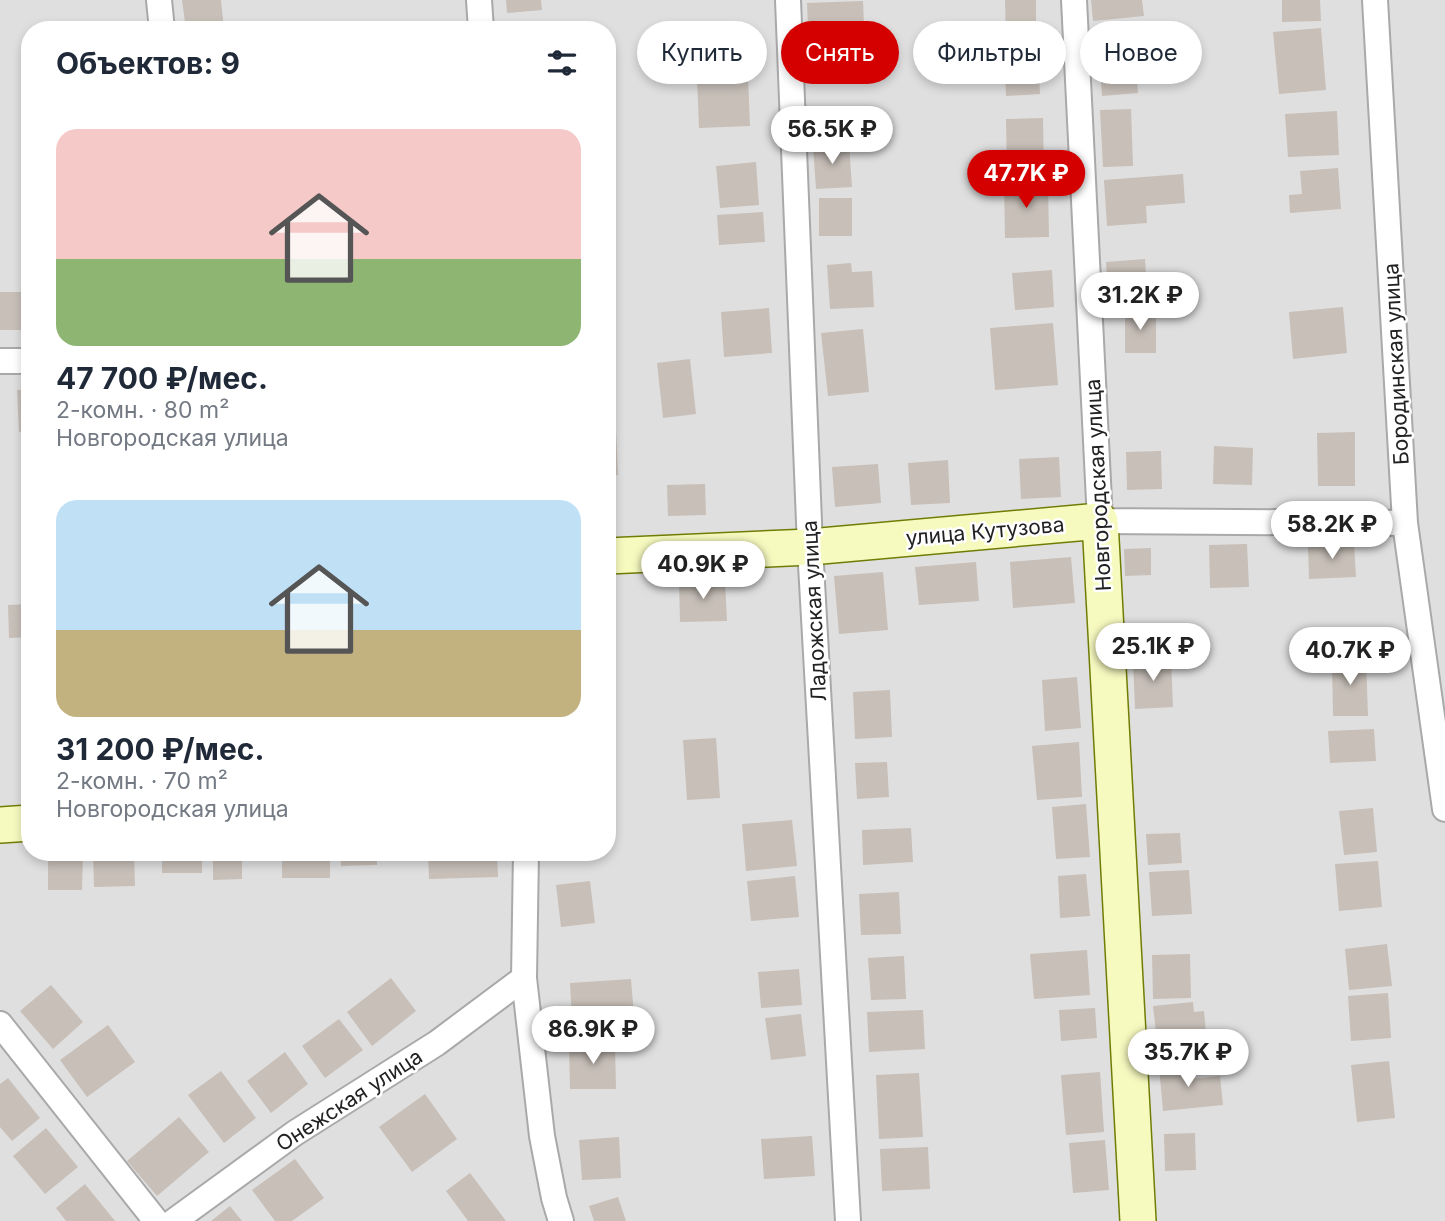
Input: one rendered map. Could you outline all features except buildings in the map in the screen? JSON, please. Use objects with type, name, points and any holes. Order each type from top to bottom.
[{"type":"street","points":[[159,0],[161,21]]},
{"type":"street","points":[[479,0],[480,21]]},
{"type":"street","name":"Ладожская улица","points":[[788,0],[810,547],[848,1221]]},
{"type":"street","name":"Новгородская улица","points":[[1074,0],[1138,1221]]},
{"type":"street","name":"Бородинская улица","points":[[1376,0],[1405,523],[1445,808]]},
{"type":"street","points":[[0,361],[21,360]]},
{"type":"street","name":"улица Кутузова","points":[[616,556],[810,547],[1100,521],[1405,523]]},
{"type":"street","points":[[0,825],[21,824]]},
{"type":"street","points":[[526,861],[524,978],[542,1136],[561,1221]]},
{"type":"street","name":"Онежская улица","points":[[174,1221],[295,1133],[437,1043],[524,978]]},
{"type":"street","points":[[0,1024],[156,1221]]},
{"type":"shaded area","points":[[0,0],[1445,0],[1445,1221],[0,1221]]}]
